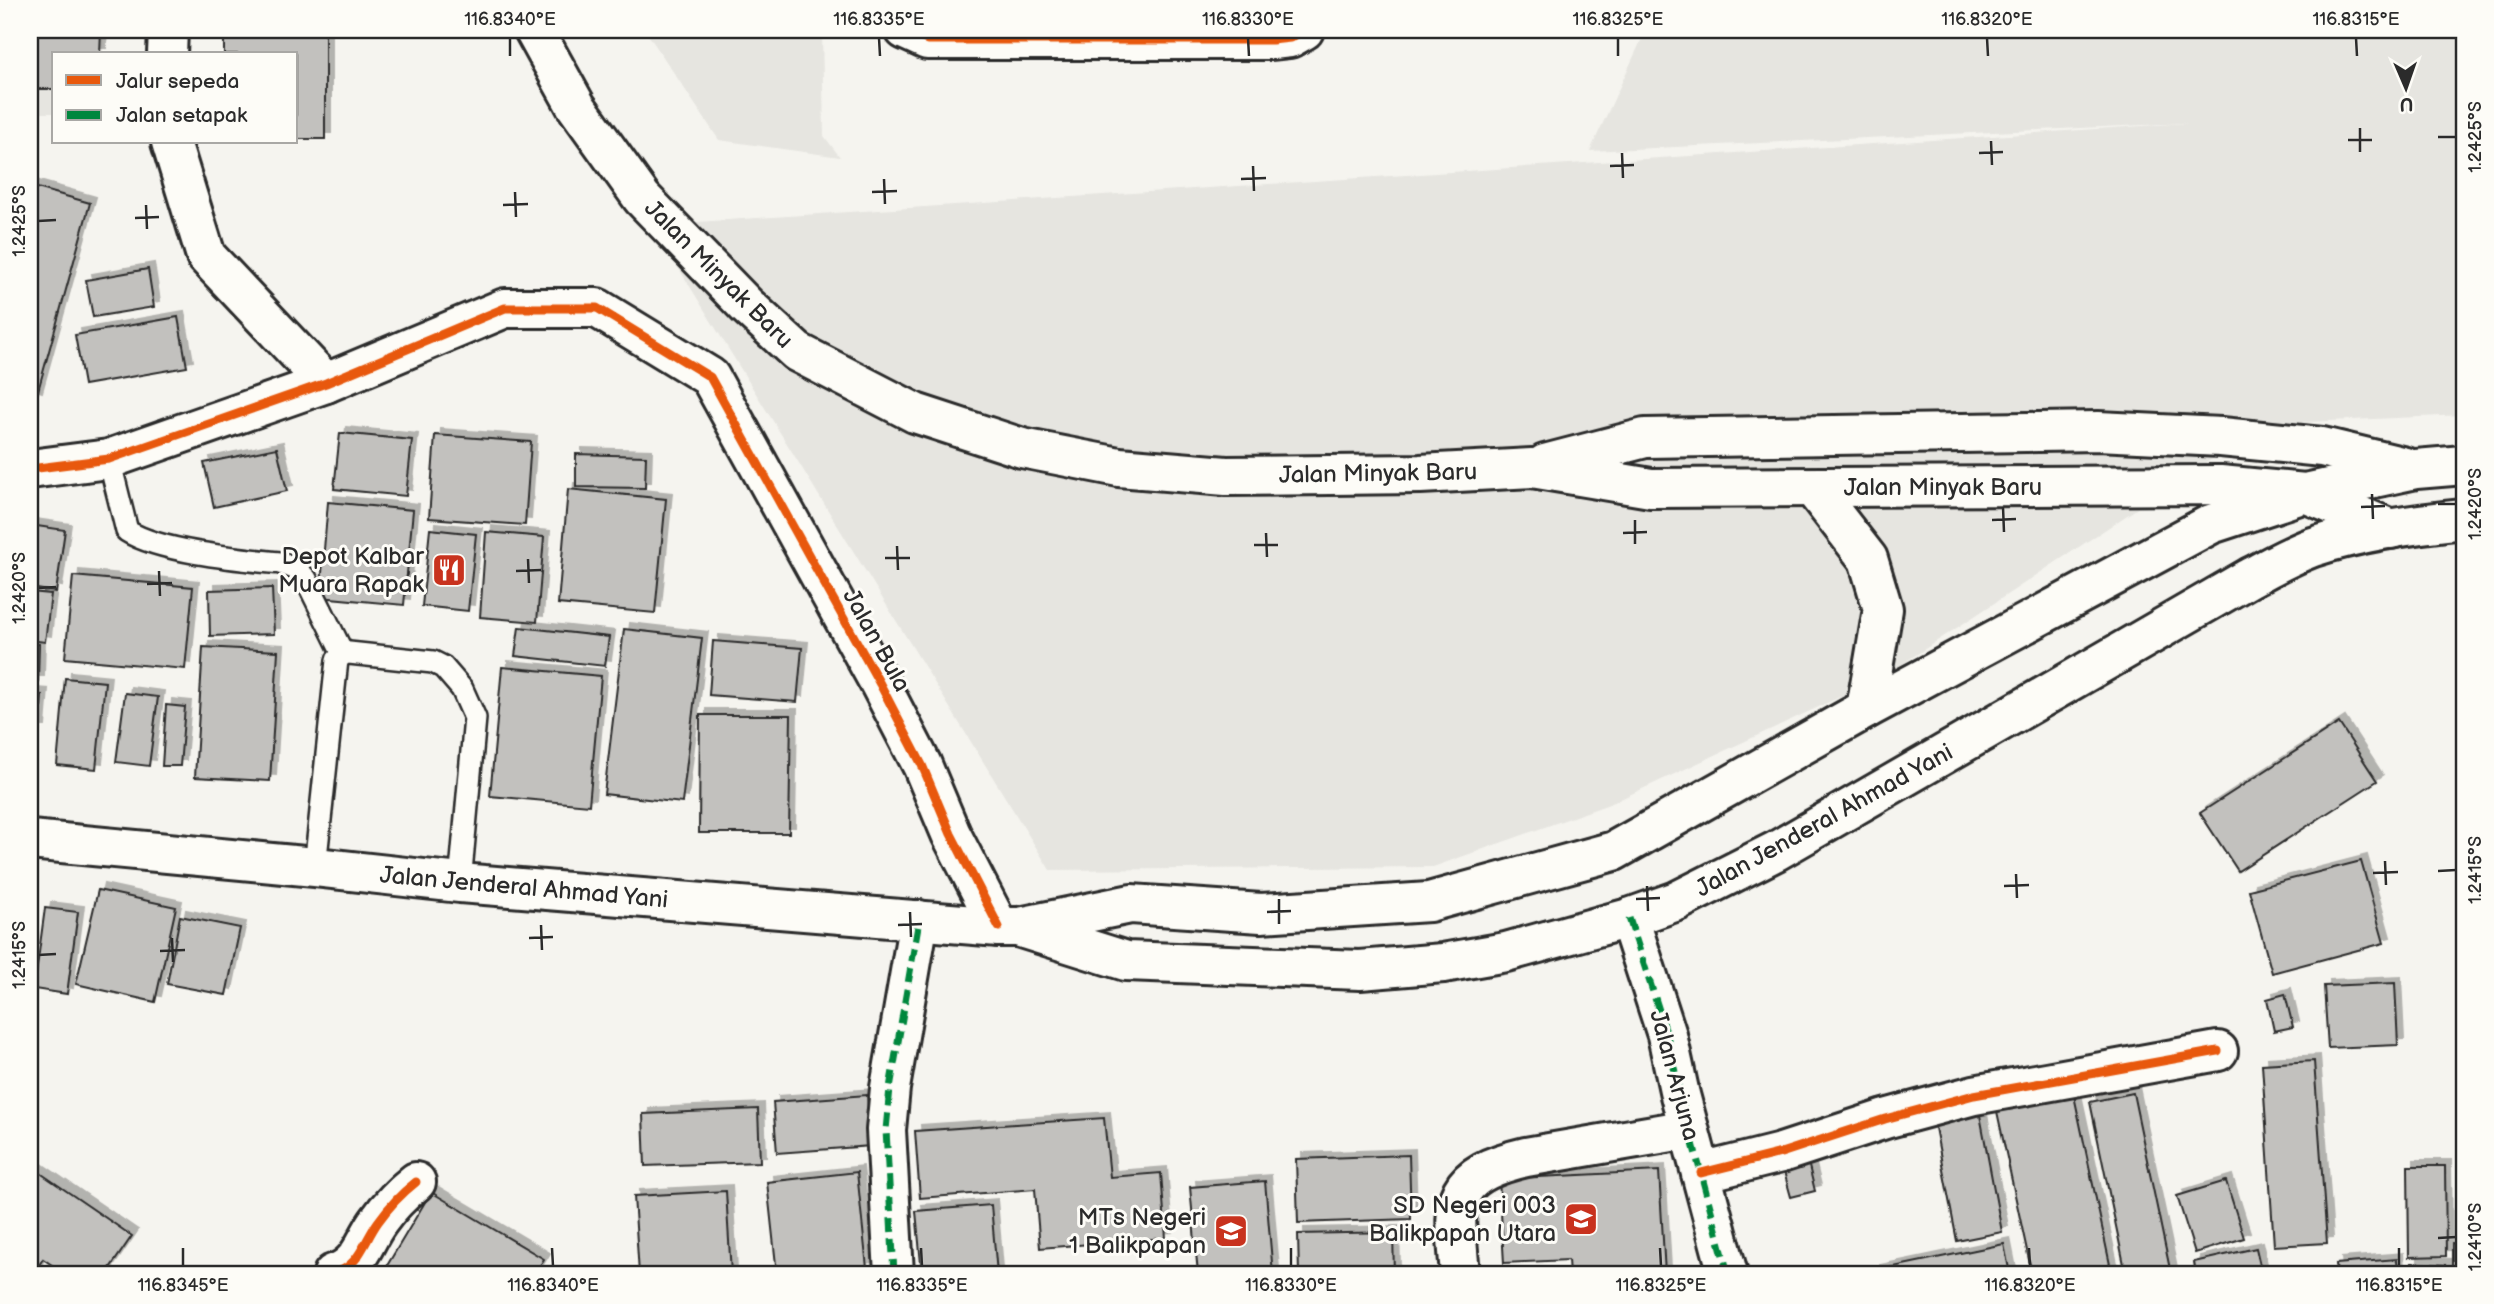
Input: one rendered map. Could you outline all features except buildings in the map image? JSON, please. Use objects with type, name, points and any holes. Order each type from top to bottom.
[{"type":"main road","points":[[167,52],[168,30]]},
{"type":"main road","name":"Jalan Minyak Baru","points":[[534,30],[576,106],[642,198],[747,306],[797,352],[915,413],[1022,448],[1132,468],[1226,476],[1420,474],[1532,468],[1651,488],[2220,485],[2305,493],[2391,528]]},
{"type":"main road","points":[[905,30],[926,40],[1272,40],[1290,38],[1304,30]]},
{"type":"main road","points":[[30,469],[110,459],[326,383],[206,256],[172,144]]},
{"type":"main road","name":"Jalan Bula","points":[[326,383],[505,308],[597,308],[710,377],[880,684],[922,765],[951,834],[1009,927]]},
{"type":"main road","points":[[1532,468],[1645,438],[2098,431],[2221,437],[2322,447],[2416,469]]},
{"type":"main road","name":"Jalan Jenderal Ahmad Yani","points":[[1009,927],[1131,904],[1261,913],[1429,902],[1614,851],[1866,709],[2211,524],[2305,493],[2416,469],[2464,465]]},
{"type":"main road","points":[[1813,488],[1868,559],[1883,609],[1866,709]]},
{"type":"main road","name":"Jalan Jenderal Ahmad Yani","points":[[30,840],[460,883],[1009,927],[1126,961],[1360,970],[1443,963],[1506,952],[1629,918],[1677,901],[1787,845],[2249,578],[2312,547],[2391,528],[2464,519]]},
{"type":"main road","name":"Jalan Arjuna","points":[[1629,918],[1667,1035],[1684,1112],[1728,1274]]},
{"type":"main road","points":[[894,1274],[886,1130],[890,1088],[919,920]]},
{"type":"main road","points":[[1701,1173],[1781,1153],[1885,1119],[1975,1095],[2218,1051]]},
{"type":"main road","points":[[1460,1274],[1456,1222],[1460,1194],[1469,1180],[1500,1163],[1684,1112]]},
{"type":"main road","points":[[333,1274],[342,1272],[358,1259],[378,1223],[416,1182]]},
{"type":"lane","points":[[110,459],[127,531],[153,543],[178,549],[280,563],[295,568],[306,579],[343,654]]},
{"type":"lane","points":[[315,867],[337,660],[343,654]]},
{"type":"lane","points":[[343,654],[433,662],[443,667],[462,689],[474,718],[460,883]]},
{"type":"shaded area","points":[[30,30],[104,30],[103,52],[52,52],[52,113],[30,113]]},
{"type":"shaded area","points":[[645,30],[822,30],[824,136],[840,157],[719,140]]},
{"type":"shaded area","points":[[1646,30],[2464,30],[2464,415],[2258,424],[2227,449],[1881,678],[1612,803],[1433,867],[1050,870],[652,225],[2187,123],[1590,151]]},
{"type":"marked path","points":[[1629,918],[1667,1035],[1680,1095],[1728,1274]]},
{"type":"marked path","points":[[894,1274],[886,1130],[890,1088],[919,920]]},
{"type":"cycle path","points":[[905,30],[927,40],[1272,40],[1290,38],[1304,30]]},
{"type":"cycle path","points":[[30,469],[109,459],[326,383],[505,308],[597,308],[710,377],[880,684],[922,765],[951,834],[999,927]]},
{"type":"cycle path","points":[[1701,1173],[1781,1153],[1885,1119],[1974,1095],[2218,1051]]},
{"type":"cycle path","points":[[333,1274],[355,1260],[382,1217],[416,1182]]},
{"type":"place","name":"Depot Kalbar Muara Rapak","points":[[449,570]]},
{"type":"place","name":"SD Negeri 003 Balikpapan Utara","points":[[1581,1219]]},
{"type":"place","name":"MTs Negeri 1 Balikpapan","points":[[1231,1231]]}]
